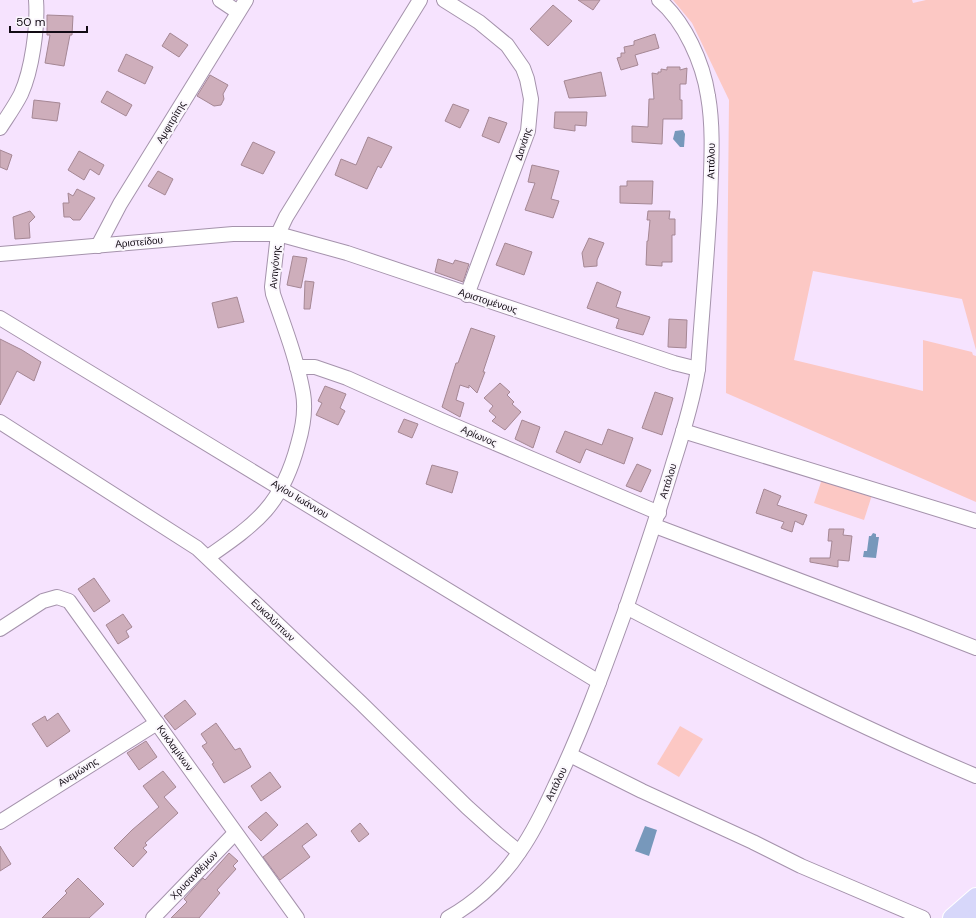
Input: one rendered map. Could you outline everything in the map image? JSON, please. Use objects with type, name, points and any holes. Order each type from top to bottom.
[{"type":"main road","points":[[952,918],[976,897]]},
{"type":"street","points":[[0,128],[21,94],[26,77],[35,27],[36,0]]},
{"type":"street","points":[[220,0],[242,6]]},
{"type":"street","name":"Αντιγόνης","points":[[208,557],[253,524],[270,506],[282,488],[293,461],[300,438],[303,419],[303,393],[297,367],[272,287],[278,234],[289,210],[420,0]]},
{"type":"street","name":"Δανάης","points":[[444,0],[479,22],[507,45],[523,68],[531,99],[528,131],[467,295]]},
{"type":"street","name":"Αττάλου","points":[[448,918],[471,903],[486,890],[504,872],[520,852],[535,827],[570,755],[599,682],[657,520],[690,408],[698,368],[710,193],[712,134],[710,106],[702,68],[694,49],[677,20],[660,0]]},
{"type":"street","name":"Αμφιτρίτης","points":[[98,246],[120,204],[242,6]]},
{"type":"street","name":"Αριστείδου","points":[[0,254],[233,234],[278,234]]},
{"type":"street","name":"Αριστομένους","points":[[278,234],[347,254],[674,363],[698,368]]},
{"type":"street","name":"Αγίου Ιωάννου","points":[[0,318],[599,682]]},
{"type":"street","name":"Αρίωνος","points":[[297,367],[315,367],[347,378],[657,520],[976,648]]},
{"type":"street","name":"Ευκαλύπτων","points":[[0,422],[191,543],[208,557],[472,811],[497,834],[520,852]]},
{"type":"street","points":[[683,431],[976,521]]},
{"type":"street","name":"Κυκλαμίνων","points":[[0,629],[43,601],[57,596],[69,601],[297,918]]},
{"type":"street","points":[[626,607],[790,691],[944,763],[976,776]]},
{"type":"street","name":"Ανεμώνης","points":[[0,822],[157,723]]},
{"type":"street","points":[[570,755],[642,791],[753,842],[801,866],[923,918]]},
{"type":"street","name":"Χρυσανθέμων","points":[[153,918],[235,833]]},
{"type":"shaded area","points":[[673,0],[912,0],[913,3],[926,0],[976,0],[976,350],[962,299],[813,271],[794,360],[923,391],[923,340],[972,352],[973,355],[976,356],[976,502],[726,393],[729,100],[692,23]]},
{"type":"shaded area","points":[[822,479],[872,495],[864,520],[814,503]]},
{"type":"shaded area","points":[[680,726],[703,739],[679,777],[657,764]]},
{"type":"water","points":[[683,130],[685,134],[684,147],[680,147],[673,139],[675,131]]},
{"type":"water","points":[[873,533],[876,534],[876,537],[879,537],[876,558],[863,557],[864,551],[867,551],[869,536]]},
{"type":"water","points":[[645,826],[657,830],[649,856],[635,851]]},
{"type":"building","points":[[578,0],[600,0],[593,10]]},
{"type":"building","points":[[553,5],[572,21],[548,46],[530,29]]},
{"type":"building","points":[[47,15],[73,16],[72,35],[70,35],[64,66],[45,63],[50,35],[47,35]]},
{"type":"building","points":[[170,33],[188,45],[179,57],[162,46]]},
{"type":"building","points":[[655,34],[659,48],[635,55],[638,65],[621,70],[617,58],[621,57],[621,53],[625,53],[624,47],[634,45],[634,41]]},
{"type":"building","points":[[126,54],[153,67],[145,84],[118,71]]},
{"type":"building","points":[[667,67],[680,67],[680,70],[687,68],[686,84],[680,84],[682,119],[663,119],[662,144],[632,142],[632,126],[648,127],[649,99],[654,99],[652,73],[658,74],[658,72],[661,72],[661,69],[667,70]]},
{"type":"building","points":[[601,72],[606,96],[569,98],[564,81]]},
{"type":"building","points":[[210,75],[228,85],[223,94],[224,99],[221,105],[214,106],[197,96]]},
{"type":"building","points":[[107,91],[132,105],[126,116],[101,102]]},
{"type":"building","points":[[34,100],[60,103],[57,121],[32,118]]},
{"type":"building","points":[[453,104],[469,110],[460,128],[445,121]]},
{"type":"building","points":[[555,112],[587,112],[586,126],[575,125],[575,131],[554,128]]},
{"type":"building","points":[[489,117],[507,123],[499,143],[482,136]]},
{"type":"building","points":[[368,137],[392,147],[381,168],[378,166],[367,189],[335,175],[341,159],[356,165]]},
{"type":"building","points":[[253,142],[275,152],[263,174],[241,165]]},
{"type":"building","points":[[0,150],[12,155],[7,170],[0,167]]},
{"type":"building","points":[[79,151],[104,165],[99,175],[90,169],[84,180],[68,170]]},
{"type":"building","points":[[532,165],[559,171],[551,199],[559,201],[553,218],[525,210],[535,183],[528,182]]},
{"type":"building","points":[[158,171],[173,179],[165,195],[148,186]]},
{"type":"building","points":[[627,181],[653,181],[652,204],[620,203],[620,186],[627,186]]},
{"type":"building","points":[[77,189],[95,198],[80,220],[73,220],[70,217],[64,217],[63,203],[69,203],[68,193],[73,196]]},
{"type":"building","points":[[30,211],[35,217],[29,223],[30,238],[15,239],[13,217]]},
{"type":"building","points":[[648,211],[670,211],[669,219],[675,219],[675,235],[672,235],[672,262],[662,262],[662,266],[646,265],[650,220],[647,220]]},
{"type":"building","points":[[589,238],[604,243],[597,260],[597,266],[584,267],[582,253]]},
{"type":"building","points":[[505,243],[532,252],[524,275],[496,265]]},
{"type":"building","points":[[293,256],[307,258],[301,288],[287,285]]},
{"type":"building","points":[[438,259],[453,264],[455,260],[469,264],[463,282],[435,272]]},
{"type":"building","points":[[305,281],[314,282],[310,309],[304,309]]},
{"type":"building","points":[[597,282],[621,292],[616,307],[650,317],[643,335],[616,328],[619,319],[587,308]]},
{"type":"building","points":[[237,297],[244,322],[218,328],[212,303]]},
{"type":"building","points":[[669,319],[687,320],[686,348],[668,347]]},
{"type":"building","points":[[471,328],[495,336],[483,372],[485,372],[477,393],[469,385],[469,388],[460,385],[456,400],[464,403],[460,417],[442,407],[456,363],[458,363]]},
{"type":"building","points":[[0,339],[41,362],[34,381],[17,371],[0,405]]},
{"type":"building","points":[[500,383],[510,392],[507,395],[514,402],[512,404],[521,412],[505,430],[492,421],[496,417],[489,411],[493,406],[484,398]]},
{"type":"building","points":[[325,386],[346,394],[340,408],[345,411],[338,425],[316,415],[322,403],[318,401]]},
{"type":"building","points":[[655,392],[673,398],[662,435],[642,428]]},
{"type":"building","points":[[404,419],[418,424],[412,438],[398,432]]},
{"type":"building","points":[[522,420],[540,427],[533,448],[515,439]]},
{"type":"building","points":[[608,429],[633,438],[624,464],[586,449],[580,463],[556,452],[565,431],[602,445]]},
{"type":"building","points":[[637,464],[651,470],[641,492],[626,486]]},
{"type":"building","points":[[432,465],[458,472],[452,493],[426,484]]},
{"type":"building","points":[[764,489],[781,496],[777,505],[807,515],[803,525],[795,521],[792,532],[781,528],[784,522],[756,513]]},
{"type":"building","points":[[829,529],[844,529],[843,535],[852,536],[849,561],[838,560],[838,567],[810,562],[810,558],[830,558],[832,541],[828,541]]},
{"type":"building","points":[[94,578],[110,601],[94,612],[78,589]]},
{"type":"building","points":[[123,614],[132,627],[126,631],[129,637],[118,644],[106,625]]},
{"type":"building","points":[[185,700],[196,714],[175,730],[164,716]]},
{"type":"building","points":[[58,713],[70,731],[47,747],[32,724],[45,716],[47,721]]},
{"type":"building","points":[[216,723],[235,750],[240,748],[251,767],[224,783],[212,764],[214,763],[202,746],[207,743],[201,734]]},
{"type":"building","points":[[146,741],[157,757],[139,770],[127,753]]},
{"type":"building","points":[[163,771],[176,787],[164,797],[178,813],[145,843],[147,845],[143,848],[147,852],[133,867],[114,848],[159,807],[143,786]]},
{"type":"building","points":[[270,772],[281,787],[261,801],[251,786]]},
{"type":"building","points":[[266,812],[278,825],[261,841],[248,827]]},
{"type":"building","points":[[307,823],[317,835],[302,846],[310,857],[280,880],[263,857]]},
{"type":"building","points":[[360,823],[369,834],[359,842],[351,831]]},
{"type":"building","points":[[0,846],[11,864],[0,871]]},
{"type":"building","points":[[229,853],[238,861],[233,866],[236,869],[217,890],[220,893],[199,918],[171,918],[187,902],[184,899],[203,878],[205,880]]},
{"type":"building","points":[[78,878],[104,904],[89,918],[42,918],[67,893],[65,891]]}]
